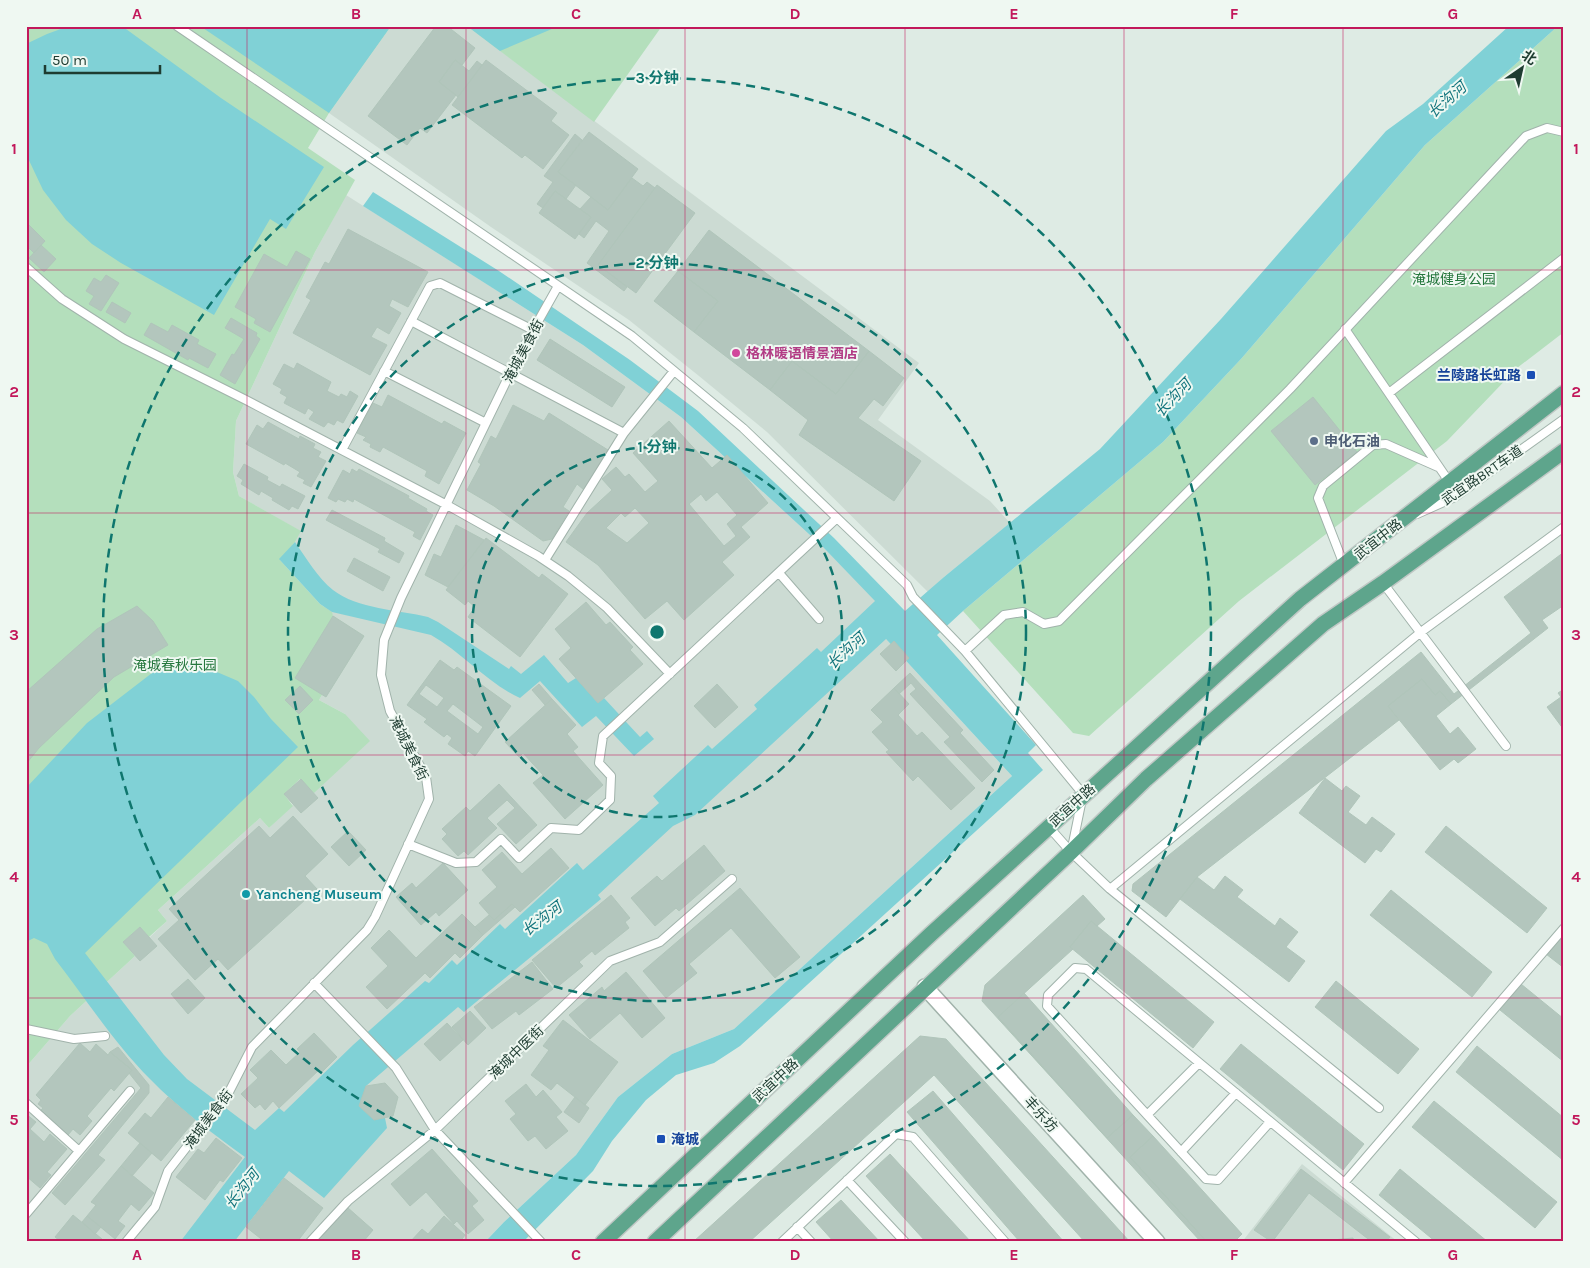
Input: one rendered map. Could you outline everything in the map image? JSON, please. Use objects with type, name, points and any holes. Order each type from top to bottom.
[{"type":"main road","name":"武宜中路","points":[[603,1242],[930,934],[1300,599],[1564,393]]},
{"type":"main road","points":[[655,1242],[1071,852],[1146,779],[1323,624],[1384,583],[1564,451]]},
{"type":"street","name":"丰乐坊","points":[[925,987],[1157,1242]]},
{"type":"lane","points":[[177,26],[632,336],[743,428],[907,585],[913,597],[965,651],[1083,794],[1071,852]]},
{"type":"lane","points":[[965,651],[1004,615],[1023,612],[1044,624],[1059,621],[1290,389],[1526,136],[1547,128],[1564,132]]},
{"type":"lane","points":[[1389,393],[1564,258]]},
{"type":"lane","points":[[26,267],[62,299],[124,338],[447,505],[545,560],[607,608],[670,674]]},
{"type":"lane","points":[[342,450],[430,286],[440,282],[533,330]]},
{"type":"lane","name":"淹城美食街","points":[[126,1242],[155,1207],[168,1171],[228,1094],[252,1047],[367,930],[375,917],[429,798],[426,777],[390,711],[381,675],[384,640],[401,598],[510,373],[558,286]]},
{"type":"lane","points":[[411,322],[624,433]]},
{"type":"lane","points":[[1345,329],[1450,483]]},
{"type":"lane","points":[[384,371],[486,423]]},
{"type":"lane","points":[[545,560],[624,433],[674,371]]},
{"type":"lane","name":"武宜路BRT车道","points":[[1396,524],[1455,496],[1564,419]]},
{"type":"lane","points":[[1344,565],[1318,498],[1322,486],[1373,445],[1386,444],[1438,467]]},
{"type":"lane","points":[[408,844],[456,863],[476,862],[501,839],[519,858],[551,828],[579,830],[610,800],[611,776],[599,763],[603,736],[837,518]]},
{"type":"lane","points":[[1110,889],[1421,632],[1564,527]]},
{"type":"lane","points":[[778,573],[819,619]]},
{"type":"lane","points":[[1384,583],[1506,746]]},
{"type":"lane","points":[[1048,826],[1071,852],[1110,889],[1379,1108]]},
{"type":"lane","name":"淹城中医街","points":[[310,1242],[348,1201],[435,1130],[610,961],[660,942],[732,879]]},
{"type":"lane","points":[[1344,1183],[1564,928]]},
{"type":"lane","points":[[1270,1122],[1218,1180],[1206,1179],[1047,1006],[1048,995],[1075,968],[1086,969],[1416,1242]]},
{"type":"lane","points":[[314,984],[396,1068],[435,1130],[541,1242]]},
{"type":"lane","points":[[26,1029],[74,1039],[106,1036]]},
{"type":"lane","points":[[1147,1115],[1199,1063]]},
{"type":"lane","points":[[26,1214],[130,1091]]},
{"type":"lane","points":[[1181,1152],[1236,1093]]},
{"type":"lane","points":[[26,1103],[79,1151]]},
{"type":"lane","points":[[782,1242],[896,1134],[914,1137],[1005,1242]]},
{"type":"lane","points":[[848,1180],[905,1242]]},
{"type":"lane","points":[[797,1227],[811,1242]]},
{"type":"shaded area","points":[[391,26],[467,26],[919,363],[878,420],[990,501],[1010,523],[928,592],[767,432],[629,320],[491,227],[329,113]]},
{"type":"shaded area","points":[[346,195],[583,345],[681,417],[822,546],[875,600],[886,639],[1012,776],[734,1029],[672,1054],[618,1097],[576,1155],[485,1242],[26,1242],[26,1067],[70,1016],[135,956],[123,942],[140,927],[150,937],[167,921],[158,910],[260,818],[269,828],[293,805],[284,794],[301,779],[345,714],[319,700],[322,695],[326,697],[364,636],[333,616],[279,559],[295,542],[300,531],[239,496],[233,472],[236,421],[315,252]]},
{"type":"shaded area","points":[[1302,1164],[1398,1242],[1242,1242]]},
{"type":"green space","name":"淹城春秋乐园","points":[[26,26],[391,26],[329,113],[308,148],[355,180],[315,252],[236,421],[233,472],[239,496],[301,531],[295,542],[280,560],[320,604],[332,612],[333,616],[364,636],[326,697],[322,695],[319,700],[345,714],[370,741],[314,793],[300,779],[284,794],[293,806],[269,828],[260,818],[158,910],[167,921],[149,937],[140,927],[123,942],[135,956],[70,1016],[26,1067]]},
{"type":"green space","points":[[467,26],[662,26],[594,122]]},
{"type":"green space","name":"淹城健身公园","points":[[1558,26],[1564,26],[1564,332],[1517,368],[1447,441],[1239,601],[1089,736],[1073,733],[963,611],[1163,442],[1241,359],[1425,145]]},
{"type":"water","points":[[69,26],[117,26],[126,29],[221,98],[324,167],[286,229],[270,219],[214,315],[121,263],[92,244],[66,220],[43,190],[26,154],[26,44]]},
{"type":"water","points":[[200,26],[391,26],[329,113]]},
{"type":"water","points":[[467,26],[559,26],[500,51]]},
{"type":"water","name":"长沟河","points":[[1509,26],[1558,26],[1425,145],[1241,359],[1163,442],[937,635],[1036,745],[1028,753],[1043,770],[740,1046],[714,1063],[676,1075],[646,1100],[612,1141],[593,1171],[523,1242],[485,1242],[576,1155],[618,1097],[672,1054],[734,1029],[1012,776],[886,639],[695,815],[673,826],[598,895],[601,899],[464,1012],[458,1007],[366,1086],[385,1118],[387,1128],[324,1198],[289,1171],[234,1242],[180,1242],[245,1157],[184,1110],[137,1065],[112,1036],[55,959],[47,944],[34,938],[26,942],[26,788],[87,723],[165,663],[184,658],[238,681],[298,747],[85,953],[164,1055],[187,1079],[255,1130],[279,1108],[284,1112],[353,1045],[425,981],[429,983],[452,960],[457,965],[500,924],[505,929],[577,863],[583,870],[659,803],[653,796],[708,745],[712,749],[757,709],[754,705],[817,648],[821,652],[875,601],[822,546],[681,417],[583,345],[363,206],[373,192],[499,271],[630,360],[698,411],[834,538],[905,611],[1100,449],[1221,319],[1386,131],[1423,104]]},
{"type":"water","points":[[295,542],[322,580],[343,596],[366,605],[428,617],[509,669],[511,666],[521,674],[544,655],[568,683],[576,678],[598,703],[604,698],[640,737],[647,731],[654,739],[634,756],[596,716],[582,727],[540,681],[520,698],[508,692],[454,650],[431,635],[332,612],[320,604],[279,559]]},
{"type":"building","points":[[436,26],[447,26],[475,48],[462,65],[455,60],[439,82],[456,95],[427,133],[420,128],[407,145],[368,116]]},
{"type":"building","points":[[455,60],[469,71],[477,61],[482,65],[458,97],[439,82]]},
{"type":"building","points":[[486,60],[557,113],[551,121],[569,135],[543,169],[525,155],[522,158],[452,105]]},
{"type":"building","points":[[589,132],[638,169],[608,210],[558,172]]},
{"type":"building","points":[[575,134],[582,140],[558,172],[576,185],[566,199],[555,191],[543,208],[537,204],[553,182],[544,176]]},
{"type":"building","points":[[632,178],[643,186],[647,182],[655,188],[598,265],[627,287],[624,291],[587,263],[609,231],[596,221],[584,238],[579,234],[591,217],[580,209],[591,197],[608,210]]},
{"type":"building","points":[[657,185],[695,213],[636,293],[598,265]]},
{"type":"building","points":[[555,191],[591,217],[575,239],[539,213]]},
{"type":"building","points":[[26,222],[45,241],[34,253],[26,245]]},
{"type":"building","points":[[348,229],[428,272],[408,307],[392,299],[389,306],[401,313],[389,334],[377,327],[371,337],[387,345],[370,375],[293,333],[311,300],[306,297],[325,262],[329,264]]},
{"type":"building","points":[[709,230],[869,351],[836,394],[792,361],[770,390],[694,332],[718,301],[678,271]]},
{"type":"building","points":[[41,245],[56,259],[44,272],[29,258]]},
{"type":"building","points":[[296,251],[310,259],[270,332],[254,323],[256,319],[235,307],[264,254],[287,267]]},
{"type":"building","points":[[678,271],[718,301],[694,332],[654,301]]},
{"type":"building","points":[[106,275],[119,283],[101,311],[89,304],[94,296],[86,291],[94,278],[101,282]]},
{"type":"building","points":[[112,302],[131,313],[125,323],[106,312]]},
{"type":"building","points":[[231,318],[257,333],[256,336],[260,339],[235,384],[220,375],[232,354],[234,355],[244,339],[225,328]]},
{"type":"building","points":[[151,323],[168,332],[172,325],[199,340],[197,344],[216,354],[208,368],[189,358],[188,360],[144,335]]},
{"type":"building","points":[[550,339],[625,387],[612,407],[537,360]]},
{"type":"building","points":[[869,351],[904,378],[883,406],[874,399],[858,418],[921,461],[894,501],[799,435],[808,420],[770,390],[792,361],[836,394]]},
{"type":"building","points":[[297,363],[331,382],[327,391],[339,397],[341,394],[347,397],[350,391],[358,396],[343,423],[337,420],[334,425],[328,422],[324,427],[309,419],[314,412],[308,408],[305,414],[284,403],[287,397],[280,393],[282,389],[273,384],[284,364],[294,369]]},
{"type":"building","points":[[388,395],[442,424],[444,421],[466,433],[439,484],[425,476],[427,471],[383,447],[380,452],[370,447],[371,444],[363,440],[366,437],[357,433],[373,403],[382,407]]},
{"type":"building","name":"申化石油","points":[[1313,397],[1357,452],[1315,485],[1271,431]]},
{"type":"building","points":[[513,405],[544,421],[549,413],[608,450],[584,490],[577,484],[563,507],[569,511],[552,539],[543,541],[494,506],[467,490],[481,464],[478,462],[491,436],[496,439]]},
{"type":"building","points":[[669,421],[712,468],[727,455],[768,503],[741,527],[750,537],[722,562],[734,575],[684,620],[667,601],[645,619],[598,565],[566,542],[587,513],[612,490],[602,479],[616,467],[625,477],[629,474],[645,492],[658,481],[633,453]],"holes":[[[717,492],[737,515],[727,524],[736,536],[724,546],[689,504],[701,494],[706,501]],[[635,508],[649,523],[627,543],[606,528],[621,513],[625,517]]]},
{"type":"building","points":[[268,422],[299,439],[300,436],[315,444],[313,448],[321,452],[318,457],[326,461],[311,487],[303,483],[305,480],[297,476],[300,472],[246,444],[257,425],[263,429]]},
{"type":"building","points":[[244,464],[268,477],[267,480],[280,487],[282,484],[305,496],[298,509],[292,506],[289,510],[261,491],[259,495],[241,484],[243,480],[237,476]]},
{"type":"building","points":[[352,469],[357,472],[359,469],[409,496],[408,498],[427,509],[426,511],[433,515],[420,540],[413,536],[415,532],[354,499],[353,502],[347,499],[345,502],[338,499],[336,502],[328,498],[343,470],[350,474]]},
{"type":"building","points":[[332,510],[385,538],[384,541],[404,553],[399,563],[378,552],[380,549],[326,520]]},
{"type":"building","points":[[456,525],[484,540],[448,587],[425,575],[434,554],[441,557]]},
{"type":"building","points":[[486,538],[539,578],[542,574],[568,594],[520,657],[468,617],[475,607],[468,601],[465,605],[446,590]]},
{"type":"building","points":[[1564,552],[1564,605],[1542,620],[1548,628],[1451,704],[1440,691],[1435,695],[1422,679],[1388,706],[1399,720],[1197,877],[1166,917],[1132,891],[1133,884],[1421,652],[1454,694],[1531,633],[1504,597]]},
{"type":"building","points":[[354,558],[390,577],[383,591],[347,571]]},
{"type":"building","points":[[586,602],[606,625],[610,622],[633,647],[630,650],[643,664],[598,703],[559,659],[571,648],[555,629]]},
{"type":"building","points":[[137,606],[153,621],[168,645],[114,677],[39,748],[26,764],[26,692],[97,629]]},
{"type":"building","points":[[333,616],[364,636],[326,697],[295,678]]},
{"type":"building","points":[[894,641],[909,658],[896,671],[880,654]]},
{"type":"building","points":[[440,660],[454,670],[457,667],[511,706],[475,756],[468,751],[465,756],[448,744],[452,738],[447,734],[444,737],[424,722],[427,719],[407,705]],"holes":[[[426,685],[444,698],[437,707],[419,694]],[[453,704],[483,727],[478,734],[447,711]]]},
{"type":"building","points":[[910,673],[963,730],[960,733],[994,770],[982,782],[944,742],[950,737],[910,694],[916,689],[911,683],[899,694],[894,688]]},
{"type":"building","points":[[1422,679],[1435,695],[1440,691],[1451,704],[1436,716],[1450,734],[1458,727],[1476,749],[1458,763],[1454,759],[1440,770],[1388,706]]},
{"type":"building","points":[[539,684],[552,699],[545,705],[532,690]]},
{"type":"building","points":[[717,684],[738,707],[715,728],[694,706]]},
{"type":"building","points":[[300,686],[313,700],[299,714],[285,700]]},
{"type":"building","points":[[894,688],[909,704],[898,715],[917,736],[922,732],[975,788],[951,810],[918,776],[913,781],[886,752],[889,750],[872,732],[883,722],[871,710]]},
{"type":"building","points":[[1564,689],[1564,730],[1547,707],[1561,697],[1558,693]]},
{"type":"building","points":[[552,699],[576,725],[567,734],[578,747],[573,751],[603,785],[565,819],[533,783],[543,775],[523,753],[519,757],[505,742]]},
{"type":"building","points":[[1325,778],[1342,791],[1346,786],[1360,796],[1348,812],[1366,825],[1372,817],[1395,834],[1381,852],[1376,849],[1365,863],[1299,813]]},
{"type":"building","points":[[301,779],[318,798],[301,813],[284,794]]},
{"type":"building","points":[[499,784],[537,825],[516,844],[497,824],[515,808],[507,800],[487,818],[497,828],[468,855],[464,851],[458,856],[442,839],[447,834],[442,829],[466,807],[470,811]]},
{"type":"building","points":[[293,816],[328,854],[305,876],[317,889],[228,970],[218,959],[195,980],[158,939],[179,920],[169,909],[259,826],[270,838]]},
{"type":"building","points":[[1446,826],[1547,908],[1527,933],[1425,852]]},
{"type":"building","points":[[348,831],[366,850],[349,866],[331,847]]},
{"type":"building","points":[[704,845],[725,871],[679,911],[676,908],[655,926],[631,898],[657,876],[662,881]]},
{"type":"building","points":[[551,848],[569,868],[520,912],[512,904],[494,920],[479,903],[497,887],[482,870],[502,852],[522,874]]},
{"type":"building","points":[[443,863],[468,890],[439,916],[436,912],[421,925],[396,897],[412,883],[416,888]]},
{"type":"building","points":[[1225,876],[1243,890],[1237,897],[1275,926],[1280,918],[1298,932],[1286,947],[1305,961],[1289,982],[1180,899],[1197,877],[1214,890]]},
{"type":"building","points":[[740,888],[800,957],[775,978],[731,928],[689,964],[697,973],[666,998],[643,971]]},
{"type":"building","points":[[1391,890],[1492,972],[1472,997],[1370,915]]},
{"type":"building","points":[[611,895],[630,918],[625,922],[629,928],[595,955],[592,951],[579,962],[583,966],[556,988],[532,960]]},
{"type":"building","points":[[1083,895],[1105,919],[1097,926],[1091,921],[1070,947],[1073,949],[998,1017],[1107,1138],[1133,1115],[1153,1136],[1130,1157],[1207,1242],[1201,1242],[982,1001],[985,985]]},
{"type":"building","points":[[512,904],[515,907],[483,935],[475,927],[489,915],[494,920]]},
{"type":"building","points":[[462,914],[483,935],[460,958],[455,953],[430,978],[425,973],[387,1009],[366,987],[388,966],[371,948],[389,930],[416,958]]},
{"type":"building","points":[[1091,921],[1214,1022],[1193,1048],[1070,947]]},
{"type":"building","points":[[140,927],[157,946],[140,961],[123,942]]},
{"type":"building","points":[[1564,933],[1564,968],[1546,954]]},
{"type":"building","points":[[532,962],[553,989],[519,1015],[516,1011],[492,1029],[474,1007]]},
{"type":"building","points":[[626,972],[665,1018],[642,1038],[620,1013],[590,1039],[569,1015],[602,987],[604,991]]},
{"type":"building","points":[[188,979],[205,998],[188,1014],[171,994]]},
{"type":"building","points":[[1336,981],[1419,1049],[1398,1074],[1315,1007]]},
{"type":"building","points":[[1521,984],[1564,1019],[1564,1062],[1500,1010]]},
{"type":"building","points":[[1024,993],[1133,1115],[1107,1138],[998,1017]]},
{"type":"building","points":[[470,1011],[486,1028],[468,1045],[452,1027]]},
{"type":"building","points":[[563,1020],[618,1062],[585,1105],[557,1083],[551,1090],[531,1075],[549,1050],[543,1046]]},
{"type":"building","points":[[447,1023],[463,1040],[440,1061],[424,1044]]},
{"type":"building","points":[[314,1033],[337,1057],[322,1072],[320,1069],[279,1108],[273,1101],[265,1110],[260,1104],[255,1108],[241,1094],[258,1078],[250,1070],[271,1050],[286,1065],[300,1052],[297,1049]]},
{"type":"building","points":[[920,1036],[946,1039],[1130,1242],[1085,1242],[934,1075],[749,1242],[693,1242]]},
{"type":"building","points":[[80,1043],[90,1052],[96,1044],[108,1055],[110,1052],[132,1070],[114,1091],[111,1088],[87,1116],[92,1121],[80,1135],[73,1129],[68,1135],[40,1111],[43,1108],[38,1104],[41,1100],[36,1095]]},
{"type":"building","points":[[1241,1044],[1364,1144],[1343,1170],[1220,1069]]},
{"type":"building","points":[[1477,1046],[1564,1118],[1564,1161],[1456,1072]]},
{"type":"building","points":[[118,1047],[149,1085],[149,1093],[98,1155],[105,1160],[65,1205],[52,1193],[141,1088],[129,1073],[132,1070],[110,1052]]},
{"type":"building","points":[[385,1083],[398,1097],[393,1116],[374,1120],[359,1106],[366,1086]]},
{"type":"building","points":[[526,1084],[536,1097],[543,1090],[562,1112],[556,1117],[568,1131],[546,1149],[535,1136],[528,1141],[510,1119],[516,1114],[505,1101]]},
{"type":"building","points":[[933,1091],[1064,1242],[1020,1242],[907,1112]]},
{"type":"building","points":[[168,1097],[195,1120],[161,1161],[128,1133],[145,1113],[151,1118]]},
{"type":"building","points":[[575,1097],[589,1108],[579,1123],[564,1112]]},
{"type":"building","points":[[1434,1101],[1557,1202],[1535,1228],[1412,1127]]},
{"type":"building","points":[[26,1114],[36,1122],[30,1129],[44,1142],[50,1134],[67,1149],[47,1172],[51,1175],[40,1188],[26,1176]]},
{"type":"building","points":[[1153,1136],[1242,1234],[1234,1242],[1207,1242],[1130,1157]]},
{"type":"building","points":[[216,1138],[242,1158],[223,1182],[220,1180],[205,1200],[176,1177],[198,1149],[204,1153]]},
{"type":"building","points":[[140,1143],[152,1153],[132,1176],[121,1166]]},
{"type":"building","points":[[432,1149],[478,1201],[472,1206],[484,1220],[468,1234],[457,1221],[454,1224],[426,1192],[410,1206],[391,1184]]},
{"type":"building","points":[[890,1154],[971,1242],[926,1242],[866,1176]]},
{"type":"building","points":[[121,1166],[154,1193],[139,1211],[131,1204],[118,1221],[125,1226],[115,1239],[87,1216],[96,1205],[91,1202]]},
{"type":"building","points":[[1301,1169],[1390,1237],[1386,1242],[1372,1242],[1309,1193],[1272,1242],[1254,1230]]},
{"type":"building","points":[[1400,1169],[1488,1242],[1436,1242],[1379,1195]]},
{"type":"building","points":[[284,1178],[323,1208],[297,1242],[289,1239],[287,1242],[265,1242],[246,1227]]},
{"type":"building","points":[[841,1200],[880,1242],[834,1242],[816,1222]]},
{"type":"building","points":[[347,1207],[373,1230],[363,1242],[315,1242]]},
{"type":"building","points":[[73,1215],[102,1239],[99,1242],[58,1242],[59,1240],[55,1237]]},
{"type":"building","points":[[87,1216],[101,1227],[95,1234],[82,1222]]},
{"type":"building","points":[[444,1216],[465,1235],[460,1242],[410,1242],[422,1229],[428,1234]]},
{"type":"building","points":[[1353,1238],[1354,1242],[1312,1242]]},
{"type":"place","name":"格林暖语情景酒店","points":[[736,353]]},
{"type":"place","name":"兰陵路长虹路","points":[[1531,375]]},
{"type":"place","name":"申化石油","points":[[1314,441]]},
{"type":"place","name":"Yancheng Museum","points":[[246,894]]},
{"type":"place","name":"淹城","points":[[661,1139]]}]
